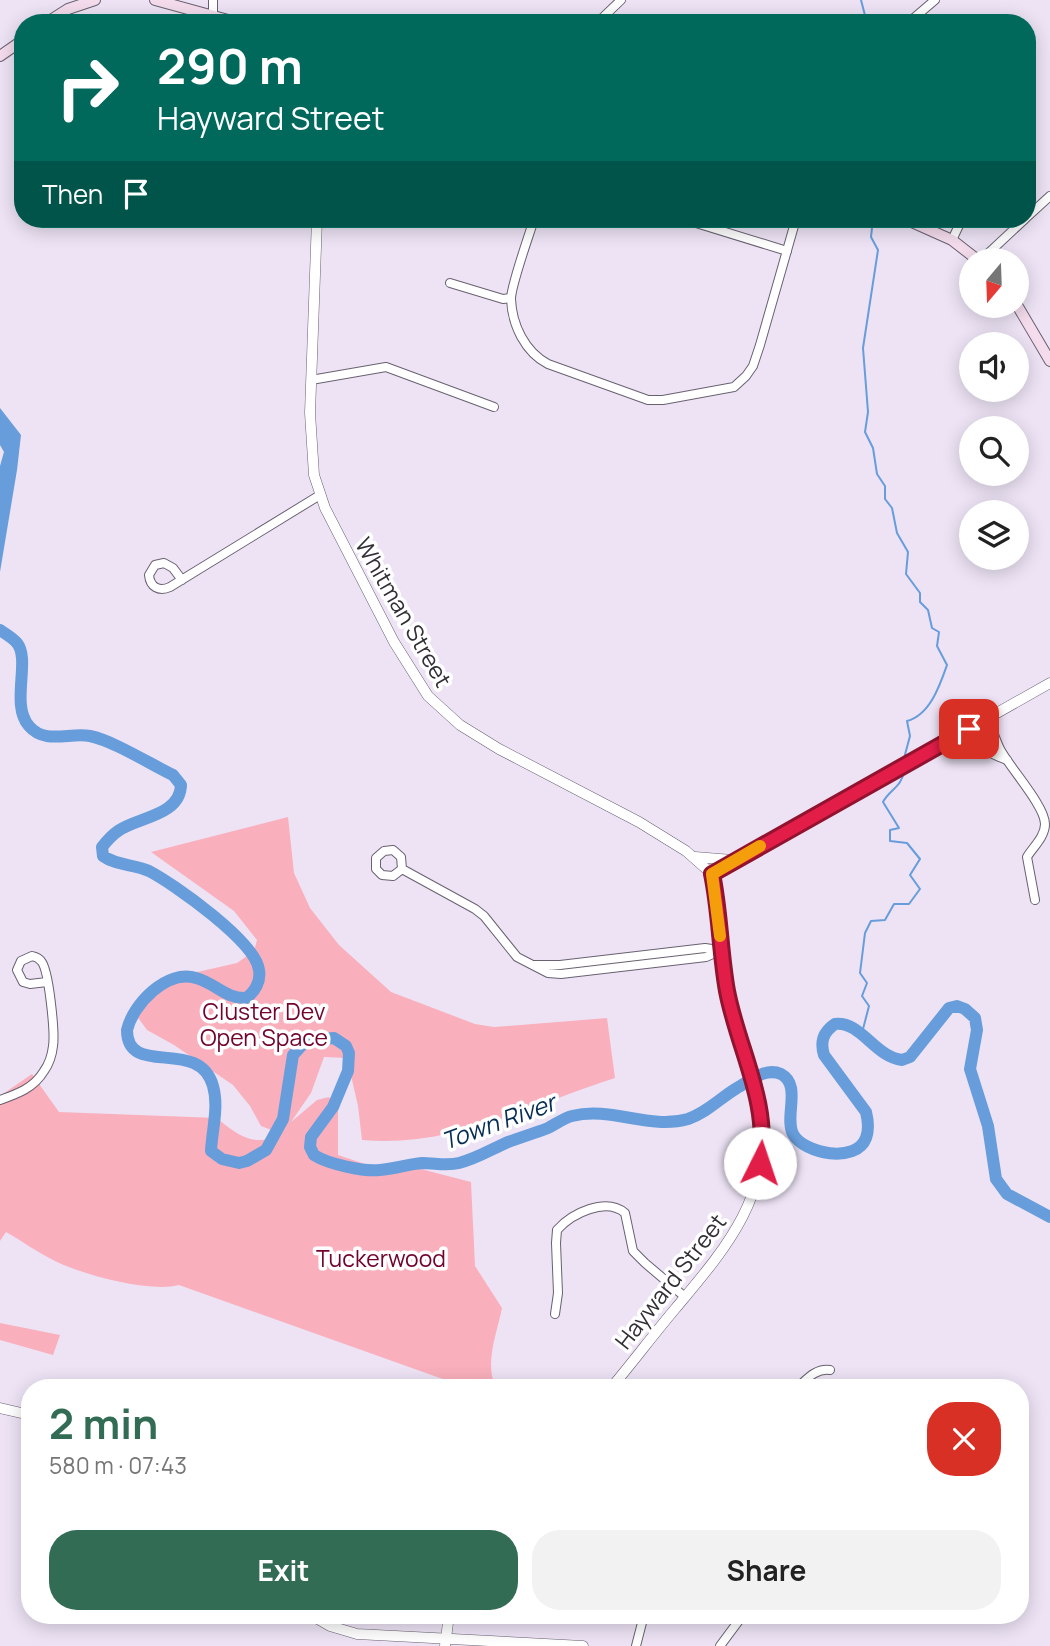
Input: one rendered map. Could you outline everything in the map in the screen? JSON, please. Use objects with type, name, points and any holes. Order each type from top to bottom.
[{"type":"main road","points":[[60,14],[95,0]]},
{"type":"main road","points":[[155,0],[209,14]]},
{"type":"main road","points":[[925,228],[952,240],[962,248]]},
{"type":"main road","points":[[1025,318],[1050,361]]},
{"type":"street","points":[[606,14],[621,0]]},
{"type":"street","points":[[919,14],[935,0]]},
{"type":"street","points":[[1036,209],[1050,196]]},
{"type":"street","name":"Whitman Street","points":[[317,228],[311,453],[320,495],[354,569],[394,642],[428,696],[444,712],[479,737],[624,813],[694,857],[712,874]]},
{"type":"street","points":[[531,228],[511,298],[523,341],[536,358],[639,398],[663,400],[734,387],[746,376],[753,366],[760,345],[793,228]]},
{"type":"street","points":[[712,228],[787,251]]},
{"type":"street","points":[[952,240],[958,228]]},
{"type":"street","points":[[993,248],[1015,228]]},
{"type":"street","points":[[450,283],[503,299],[511,298]]},
{"type":"street","points":[[311,380],[386,367],[494,407]]},
{"type":"street","points":[[182,580],[320,495]]},
{"type":"street","points":[[712,874],[1050,683]]},
{"type":"street","points":[[988,718],[1000,749],[1036,802],[1045,823],[1043,835],[1027,858],[1035,900]]},
{"type":"street","points":[[969,729],[974,741],[986,752],[1007,760]]},
{"type":"street","points":[[694,857],[733,860]]},
{"type":"street","points":[[402,869],[475,909],[484,916],[514,954],[545,971],[557,974],[618,962],[706,957],[722,950]]},
{"type":"street","name":"Hayward Street","points":[[618,1379],[730,1241],[750,1200],[758,1172],[762,1142],[761,1112],[732,1015],[712,874]]},
{"type":"street","points":[[0,1100],[30,1087],[40,1077],[50,1059],[54,1031],[47,982]]},
{"type":"street","points":[[555,1314],[558,1293],[557,1230],[576,1216],[604,1206],[616,1207],[625,1213],[633,1251],[685,1297]]},
{"type":"street","points":[[808,1379],[822,1368],[830,1370]]},
{"type":"street","points":[[0,1408],[21,1413]]},
{"type":"street","points":[[327,1624],[357,1634],[446,1642],[583,1646]]},
{"type":"street","points":[[446,1642],[448,1624]]},
{"type":"street","points":[[636,1646],[642,1624]]},
{"type":"street","points":[[720,1646],[736,1624]]},
{"type":"green space","points":[[288,817],[294,873],[310,908],[339,945],[391,992],[475,1024],[494,1027],[607,1018],[615,1078],[491,1122],[428,1137],[396,1141],[362,1140],[358,1106],[347,1058],[324,1057],[311,1093],[291,1122],[317,1100],[329,1097],[338,1111],[338,1155],[368,1165],[421,1169],[471,1182],[475,1266],[502,1308],[491,1359],[493,1379],[443,1379],[179,1285],[150,1286],[115,1281],[80,1271],[47,1257],[6,1232],[0,1241],[0,1096],[32,1074],[59,1112],[217,1118],[238,1134],[254,1140],[271,1138],[279,1133],[261,1126],[250,1106],[233,1085],[147,1030],[133,1011],[142,995],[162,980],[237,963],[254,951],[257,940],[234,911],[151,852]]},
{"type":"green space","points":[[0,1323],[60,1335],[53,1355],[0,1340]]},
{"type":"water","points":[[0,408],[21,435],[0,572],[0,466],[4,452],[0,445]]},
{"type":"waterway","points":[[861,0],[865,14]]},
{"type":"waterway","points":[[872,228],[871,237],[878,250],[863,348],[868,412],[865,432],[873,448],[877,474],[885,486],[885,499],[892,508],[897,533],[908,552],[906,574],[920,593],[920,602],[928,610],[932,628],[939,632],[937,646],[947,665],[928,706],[922,713],[907,721],[910,736],[903,762]]},
{"type":"waterway","name":"Town River","points":[[0,630],[15,641],[21,651],[21,707],[29,726],[35,732],[50,736],[82,735],[100,739],[173,775],[181,785],[179,795],[166,809],[114,834],[102,847],[103,856],[114,862],[149,871],[176,888],[229,930],[254,958],[259,978],[255,989],[246,998],[232,996],[196,978],[174,979],[163,984],[144,1000],[130,1020],[127,1030],[130,1044],[138,1052],[180,1059],[194,1063],[205,1071],[213,1086],[215,1102],[211,1151],[222,1159],[239,1163],[266,1150],[283,1119],[293,1055],[304,1043],[334,1038],[346,1046],[349,1053],[348,1071],[333,1107],[311,1137],[310,1147],[314,1155],[346,1167],[373,1170],[422,1163],[459,1163],[569,1117],[587,1114],[659,1122],[688,1119],[702,1113],[752,1079],[769,1072],[781,1074],[787,1079],[792,1093],[791,1127],[799,1141],[818,1151],[852,1151],[866,1138],[866,1112],[824,1055],[822,1046],[825,1034],[835,1024],[853,1028],[884,1053],[902,1060],[910,1057],[949,1008],[957,1006],[975,1018],[977,1030],[970,1069],[988,1126],[996,1179],[1007,1194],[1050,1217]]},
{"type":"waterway","points":[[859,1033],[863,1029],[869,1006],[862,996],[867,983],[860,973],[865,933],[871,921],[885,920],[894,904],[909,904],[920,889],[910,875],[920,859],[907,843],[890,841],[890,830],[899,828],[883,802],[901,781],[904,771]]},
{"type":"slow traffic","points":[[720,936],[712,874],[760,846]]},
{"type":"route","points":[[760,1163],[762,1132],[759,1103],[732,1015],[712,874],[969,729]]},
{"type":"park label","name":"Cluster Dev Open Space","points":[[264,1024]]},
{"type":"park label","name":"Tuckerwood","points":[[381,1258]]}]
